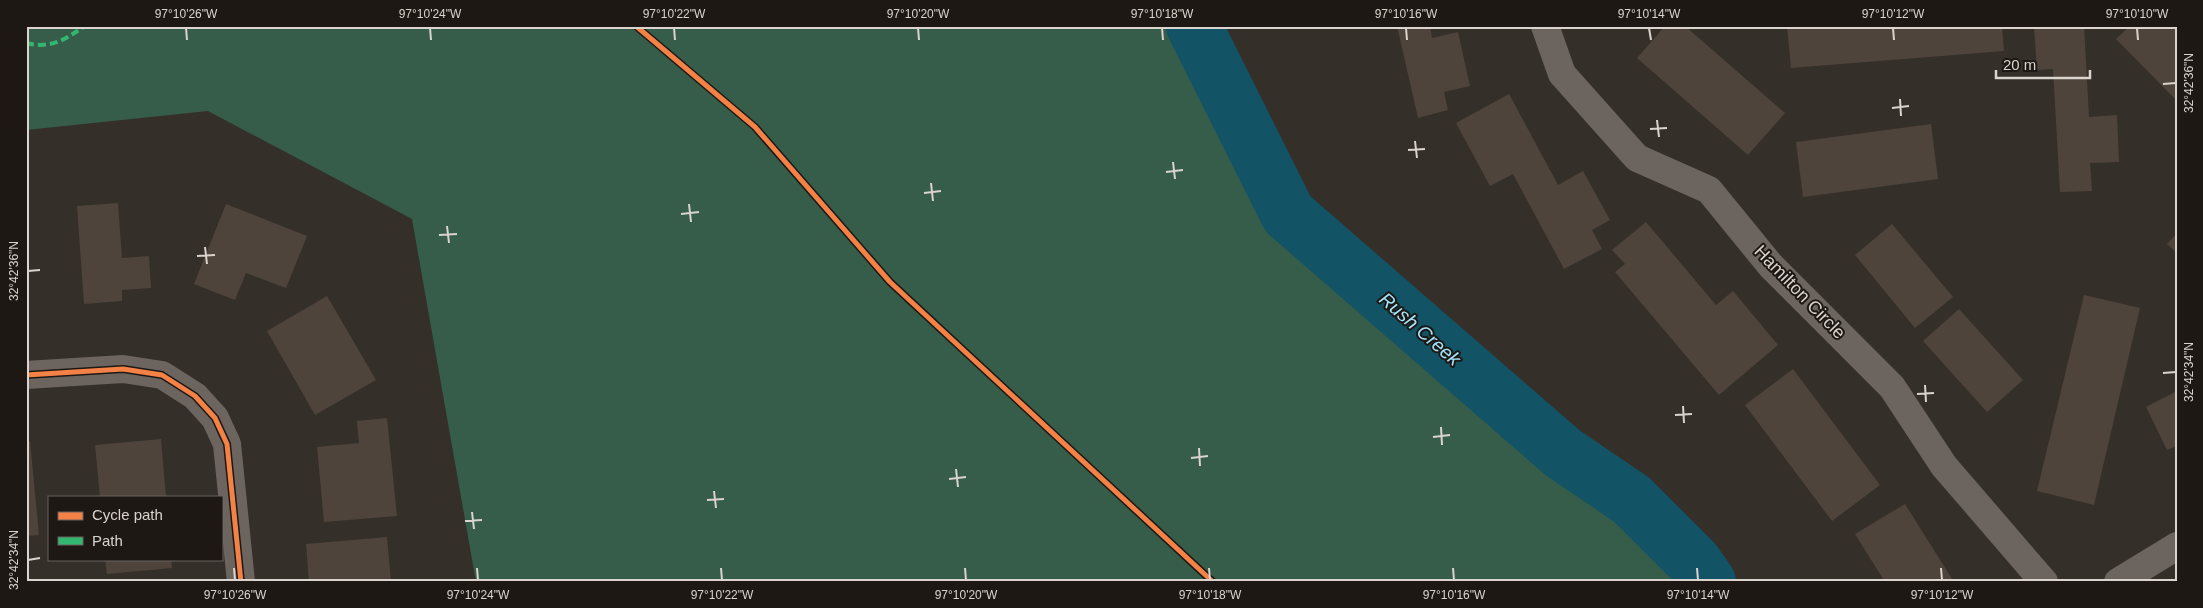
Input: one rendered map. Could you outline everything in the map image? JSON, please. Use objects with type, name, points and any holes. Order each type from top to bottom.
[{"type":"street","name":"Hamilton Circle","points":[[1544,26],[1562,74],[1637,158],[1709,190],[1772,266],[1892,387],[1944,466],[2044,582]]},
{"type":"street","points":[[26,375],[123,369],[162,375],[195,396],[215,418],[227,444],[241,582]]},
{"type":"street","points":[[2118,582],[2177,546]]},
{"type":"green space","points":[[26,26],[1194,26],[1288,214],[1563,453],[1632,500],[1694,562],[1708,582],[476,582],[412,219],[208,111],[26,130]]},
{"type":"building","points":[[1397,26],[1430,26],[1432,38],[1458,32],[1470,86],[1444,92],[1448,110],[1418,118]]},
{"type":"building","points":[[1665,26],[1685,26],[1785,113],[1748,155],[1637,58]]},
{"type":"building","points":[[1787,26],[2002,26],[2004,51],[1791,68]]},
{"type":"building","points":[[2034,26],[2084,26],[2089,117],[2117,115],[2119,162],[2090,163],[2092,191],[2060,192],[2053,69],[2037,70]]},
{"type":"building","points":[[2130,26],[2177,26],[2177,101],[2116,39]]},
{"type":"building","points":[[1509,94],[1558,185],[1583,171],[1610,220],[1592,230],[1602,249],[1564,269],[1513,174],[1490,186],[1456,123]]},
{"type":"building","points":[[1931,124],[1938,179],[1803,197],[1796,142]]},
{"type":"building","points":[[118,203],[122,258],[149,256],[151,288],[122,290],[122,301],[84,304],[77,206]]},
{"type":"building","points":[[226,204],[307,236],[286,288],[246,273],[235,300],[194,284]]},
{"type":"building","points":[[1646,222],[1716,305],[1733,291],[1778,345],[1719,395],[1615,272],[1625,264],[1612,250]]},
{"type":"building","points":[[1892,224],[1953,297],[1915,328],[1855,255]]},
{"type":"building","points":[[2177,233],[2177,253],[2167,244]]},
{"type":"building","points":[[2084,295],[2140,308],[2094,505],[2037,491]]},
{"type":"building","points":[[327,296],[376,380],[315,415],[267,331]]},
{"type":"building","points":[[1959,309],[2023,380],[1987,412],[1923,341]]},
{"type":"building","points":[[1793,369],[1880,485],[1832,521],[1745,405]]},
{"type":"building","points":[[2177,391],[2177,446],[2167,450],[2146,407]]},
{"type":"building","points":[[387,418],[397,516],[324,522],[317,447],[359,443],[357,421]]},
{"type":"building","points":[[161,439],[166,496],[100,496],[95,445]]},
{"type":"building","points":[[26,441],[30,441],[39,535],[26,536]]},
{"type":"building","points":[[1905,504],[1954,582],[1885,582],[1855,534]]},
{"type":"building","points":[[387,537],[391,582],[309,582],[306,544]]},
{"type":"building","points":[[105,560],[171,560],[172,568],[107,574]]},
{"type":"waterway","name":"Rush Creek","points":[[1194,26],[1288,214],[1563,453],[1632,500],[1694,562],[1708,582]]},
{"type":"marked path","points":[[26,43],[43,45],[57,42],[85,26]]},
{"type":"cycle path","points":[[636,26],[755,127],[890,282],[1213,582]]},
{"type":"cycle path","points":[[26,375],[123,369],[162,375],[195,396],[215,418],[227,444],[241,582]]}]
